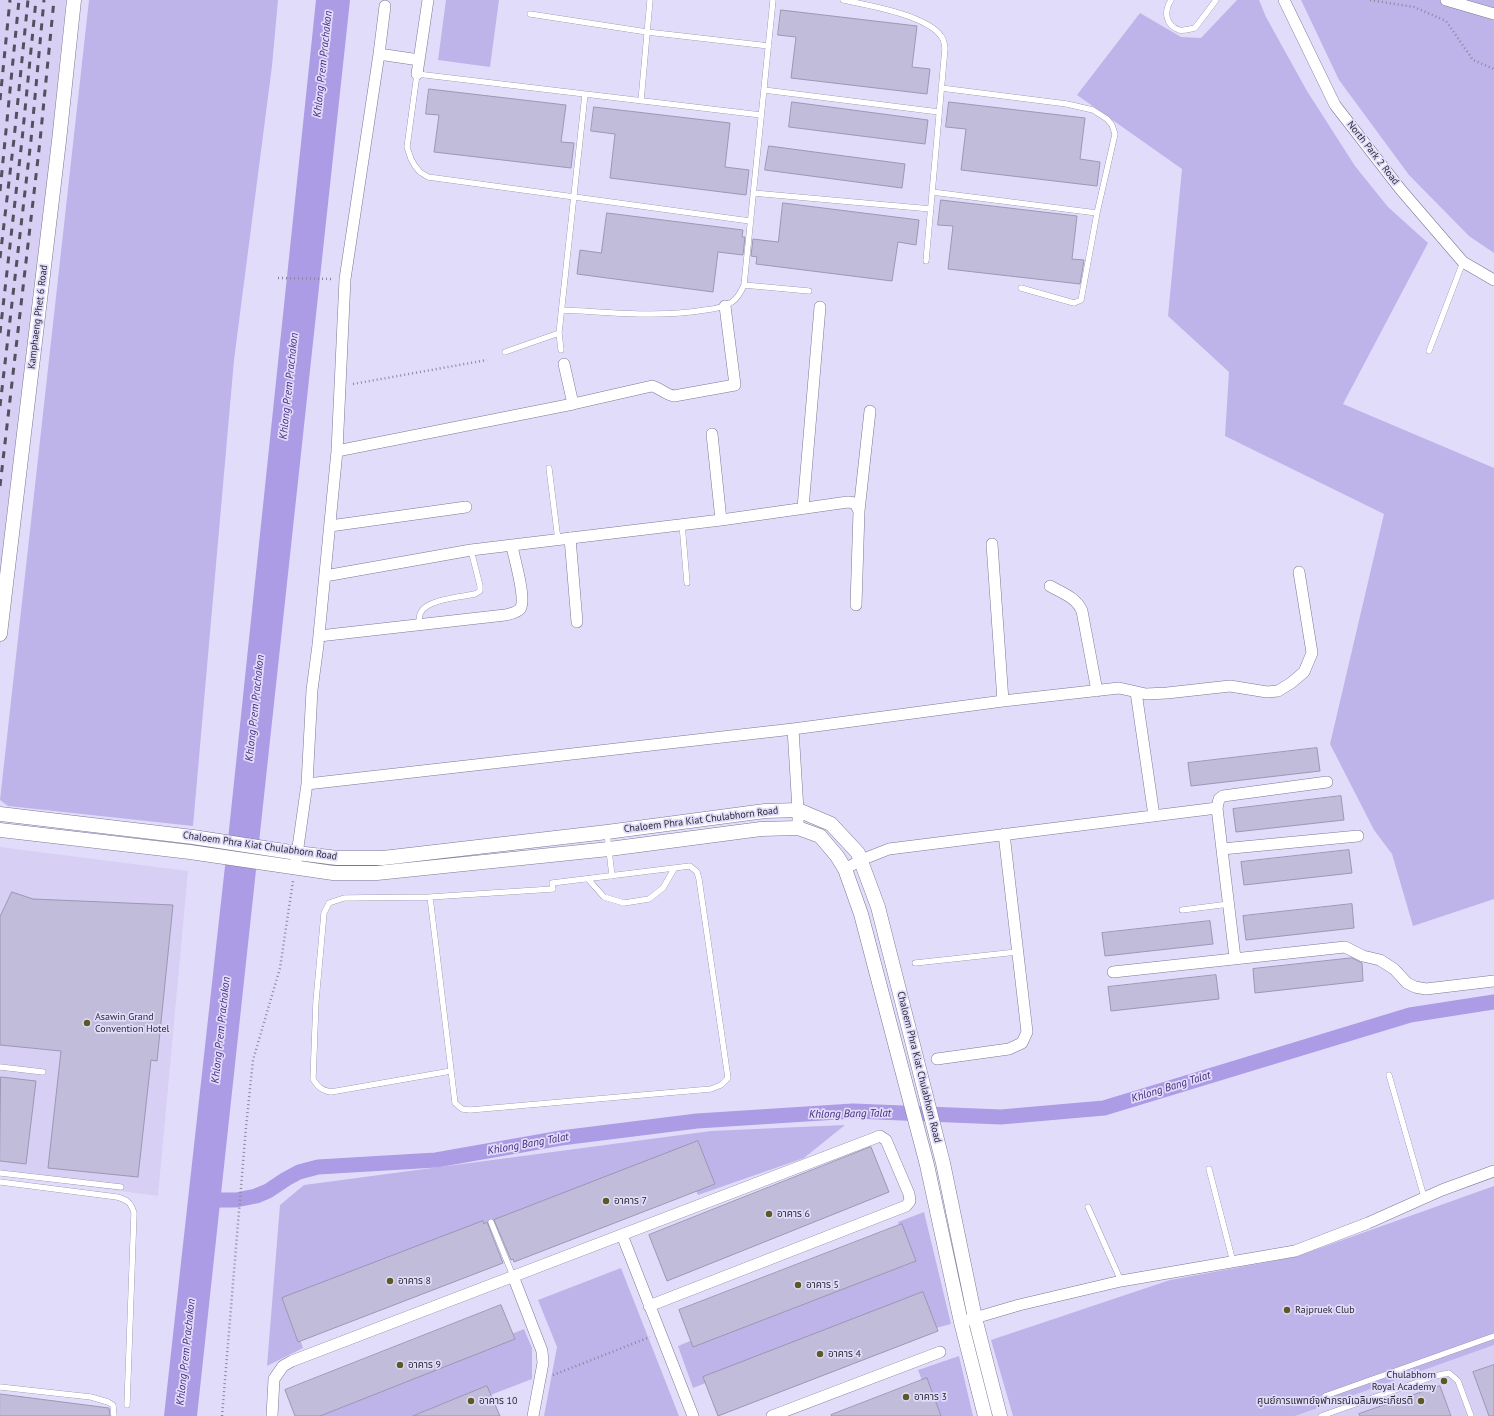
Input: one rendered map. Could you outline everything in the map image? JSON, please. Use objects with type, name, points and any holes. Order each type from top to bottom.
[{"type":"street","name":"Kamphaeng Phet 6 Road","points":[[0,634],[59,141],[74,0]]},
{"type":"street","points":[[418,74],[428,0]]},
{"type":"street","name":"North Park 2 Road","points":[[1284,0],[1336,105],[1401,190],[1463,262],[1494,280]]},
{"type":"street","points":[[1446,0],[1494,14]]},
{"type":"street","points":[[295,868],[291,852],[307,784],[312,690],[319,636],[337,451],[345,279],[385,6]]},
{"type":"street","points":[[379,54],[419,60]]},
{"type":"street","points":[[337,451],[573,404],[652,386],[674,396],[735,385],[725,306]]},
{"type":"street","points":[[803,508],[820,308]]},
{"type":"street","points":[[564,364],[573,404]]},
{"type":"street","points":[[856,605],[859,511],[870,410]]},
{"type":"street","points":[[712,434],[721,520]]},
{"type":"street","points":[[325,576],[471,550],[721,520],[848,502],[855,503],[859,511]]},
{"type":"street","points":[[330,526],[466,507]]},
{"type":"street","points":[[564,539],[577,622]]},
{"type":"street","points":[[992,544],[1004,701]]},
{"type":"street","points":[[319,636],[505,615],[517,612],[521,608],[522,595],[512,546]]},
{"type":"street","points":[[307,784],[792,730],[1004,701],[1119,688],[1146,694],[1230,686],[1267,692],[1278,691],[1291,684],[1304,672],[1312,653],[1299,572]]},
{"type":"street","points":[[1050,586],[1079,603],[1082,610],[1097,691]]},
{"type":"street","points":[[1136,692],[1154,816]]},
{"type":"street","points":[[792,730],[798,828]]},
{"type":"street","points":[[1235,958],[1217,808],[1219,799],[1224,796],[1327,782]]},
{"type":"street","points":[[845,868],[889,849],[1217,808]]},
{"type":"street","name":"Chaloem Phra Kiat Chulabhorn Road","points":[[0,814],[193,837],[337,858],[382,858],[607,832],[765,811],[798,810],[831,824],[858,853],[878,908],[943,1163],[975,1318],[1000,1416]]},
{"type":"street","name":"Chaloem Phra Kiat Chulabhorn Road","points":[[0,830],[190,852],[333,873],[377,873],[609,849],[761,829],[798,828],[820,836],[845,868],[861,914],[928,1165],[961,1322],[986,1416]]},
{"type":"street","points":[[937,1058],[1009,1049],[1022,1043],[1027,1032],[1004,834]]},
{"type":"street","points":[[1222,849],[1358,836]]},
{"type":"street","points":[[1113,972],[1345,947],[1363,956],[1380,960],[1394,969],[1407,983],[1415,987],[1426,989],[1494,981]]},
{"type":"street","points":[[272,1416],[274,1379],[283,1366],[292,1361],[880,1136],[886,1140],[909,1194],[910,1201],[906,1206],[649,1306]]},
{"type":"street","points":[[961,1322],[1019,1305],[1121,1281],[1295,1251],[1368,1223],[1424,1197],[1494,1171]]},
{"type":"street","points":[[622,1235],[693,1416]]},
{"type":"street","points":[[513,1276],[542,1352],[543,1363],[533,1416]]},
{"type":"street","points":[[772,1416],[940,1352]]},
{"type":"lane","points":[[641,101],[650,0]]},
{"type":"lane","points":[[562,310],[673,314],[688,313],[725,306],[738,297],[744,285],[773,0]]},
{"type":"lane","points":[[843,0],[903,14],[922,23],[942,37],[945,48],[926,261]]},
{"type":"lane","points":[[1171,0],[1167,6],[1166,12],[1168,20],[1174,27],[1180,30],[1195,28],[1216,0]]},
{"type":"lane","points":[[530,14],[647,32],[769,46]]},
{"type":"lane","points":[[750,222],[428,176],[420,172],[410,159],[407,147],[418,74],[761,115]]},
{"type":"lane","points":[[941,88],[1067,104],[1093,110],[1107,119],[1112,125],[1115,134],[1097,213],[1081,300],[1074,303],[1021,288]]},
{"type":"lane","points":[[764,90],[939,112]]},
{"type":"lane","points":[[561,350],[559,333],[585,94]]},
{"type":"lane","points":[[932,192],[1097,213]]},
{"type":"lane","points":[[753,193],[930,209]]},
{"type":"lane","points":[[1429,352],[1463,262]]},
{"type":"lane","points":[[744,285],[809,291]]},
{"type":"lane","points":[[505,352],[559,333]]},
{"type":"lane","points":[[549,468],[564,539]]},
{"type":"lane","points":[[682,524],[687,583]]},
{"type":"lane","points":[[419,625],[421,612],[427,606],[435,602],[475,594],[480,591],[471,550]]},
{"type":"lane","points":[[607,832],[612,876]]},
{"type":"lane","points":[[430,897],[455,1103],[462,1109],[470,1110],[711,1089],[721,1085],[728,1078],[699,879],[697,872],[690,866],[552,883],[553,889],[430,897],[344,898],[329,903],[324,913],[313,1047],[313,1079],[317,1086],[323,1090],[331,1092],[451,1071]]},
{"type":"lane","points":[[588,879],[604,897],[624,903],[649,899],[663,888],[674,869]]},
{"type":"lane","points":[[1182,910],[1229,904]]},
{"type":"lane","points":[[915,962],[1017,952]]},
{"type":"lane","points":[[0,1067],[43,1072]]},
{"type":"lane","points":[[1389,1075],[1424,1197]]},
{"type":"lane","points":[[1209,1169],[1233,1262]]},
{"type":"lane","points":[[0,1173],[121,1188]]},
{"type":"lane","points":[[0,1182],[117,1197],[132,1204],[134,1213],[127,1405]]},
{"type":"lane","points":[[1088,1207],[1121,1281]]},
{"type":"lane","points":[[491,1222],[513,1276]]},
{"type":"lane","points":[[1325,1396],[1494,1336]]},
{"type":"lane","points":[[1321,1416],[1435,1376],[1449,1373],[1458,1381],[1471,1416]]},
{"type":"lane","points":[[0,1387],[91,1397],[113,1405],[114,1416]]},
{"type":"path","points":[[1370,0],[1414,7],[1446,21],[1473,60],[1494,69]]},
{"type":"path","points":[[278,278],[334,279]]},
{"type":"path","points":[[340,386],[487,360]]},
{"type":"path","points":[[222,1416],[253,1060],[280,968],[295,868]]},
{"type":"path","points":[[540,1380],[660,1333]]},
{"type":"shaded area","points":[[0,0],[66,0],[0,650]]},
{"type":"shaded area","points":[[89,0],[278,0],[272,66],[234,360],[193,826],[8,806],[0,800]]},
{"type":"shaded area","points":[[446,0],[499,0],[490,67],[438,60]]},
{"type":"shaded area","points":[[1237,0],[1259,0],[1266,17],[1307,91],[1355,166],[1388,207],[1428,243],[1343,404],[1494,468],[1494,899],[1413,926],[1392,854],[1374,830],[1330,744],[1384,514],[1225,436],[1229,372],[1168,316],[1182,169],[1077,95],[1140,13],[1181,37],[1201,38]]},
{"type":"shaded area","points":[[1301,0],[1494,0],[1494,253],[1469,236],[1409,175],[1339,80]]},
{"type":"shaded area","name":"Asawin Grand Convention Hotel","points":[[0,847],[188,871],[158,1196],[0,1175]]},
{"type":"shaded area","points":[[845,1125],[804,1158],[698,1195],[680,1154],[287,1302],[303,1348],[267,1366],[280,1205],[304,1185],[711,1131]]},
{"type":"shaded area","name":"Rajpruek Club","points":[[1494,1186],[1494,1345],[1295,1416],[1013,1416],[991,1340],[1170,1280],[1295,1257]]},
{"type":"shaded area","points":[[924,1212],[951,1324],[932,1329],[919,1299],[693,1388],[678,1346],[908,1251],[898,1222]]},
{"type":"shaded area","points":[[621,1268],[679,1416],[544,1416],[557,1347],[538,1300]]},
{"type":"shaded area","points":[[524,1329],[532,1348],[532,1379],[436,1416],[307,1416]]},
{"type":"shaded area","name":"Chulabhorn Royal Academy","points":[[1494,1345],[1494,1416],[1295,1416]]},
{"type":"shaded area","points":[[959,1356],[973,1416],[925,1416],[934,1412],[918,1370]]},
{"type":"water","name":"Khlong Prem Prachakon","points":[[316,0],[350,0],[197,1416],[164,1416],[229,830]]},
{"type":"building","points":[[781,10],[917,26],[912,67],[930,69],[927,94],[791,78],[796,37],[778,35]]},
{"type":"building","points":[[429,89],[566,105],[561,142],[574,143],[571,168],[434,152],[439,115],[426,114]]},
{"type":"building","points":[[792,102],[928,120],[925,144],[789,127]]},
{"type":"building","points":[[949,102],[1085,118],[1080,159],[1100,162],[1097,186],[961,170],[966,129],[946,127]]},
{"type":"building","points":[[594,107],[730,123],[725,167],[749,170],[746,195],[610,178],[615,134],[591,131]]},
{"type":"building","points":[[769,146],[905,164],[902,188],[765,170]]},
{"type":"building","points":[[941,200],[1077,216],[1072,259],[1084,260],[1080,284],[948,269],[953,226],[938,225]]},
{"type":"building","points":[[783,203],[919,220],[916,245],[898,242],[892,281],[756,264],[757,257],[751,256],[753,239],[778,242]]},
{"type":"building","points":[[607,213],[743,230],[742,237],[745,237],[743,255],[718,252],[713,292],[577,274],[580,250],[601,253]]},
{"type":"building","points":[[1317,748],[1320,771],[1191,786],[1188,763]]},
{"type":"building","points":[[1341,796],[1344,820],[1236,832],[1233,809]]},
{"type":"building","points":[[1349,850],[1352,873],[1244,885],[1241,862]]},
{"type":"building","name":"Asawin Grand Convention Hotel","points":[[12,892],[33,899],[173,905],[157,1061],[151,1060],[138,1177],[48,1168],[61,1051],[0,1045],[0,917]]},
{"type":"building","points":[[1352,904],[1354,928],[1246,940],[1243,916]]},
{"type":"building","points":[[1210,921],[1213,944],[1105,956],[1102,933]]},
{"type":"building","points":[[1352,958],[1362,963],[1363,981],[1255,993],[1253,969]]},
{"type":"building","points":[[1216,975],[1219,999],[1111,1011],[1108,987]]},
{"type":"building","points":[[1,1077],[36,1081],[26,1164],[0,1161]]},
{"type":"building","name":"อาคาร 7","points":[[698,1141],[715,1184],[514,1262],[513,1259],[511,1260],[494,1220]]},
{"type":"building","name":"อาคาร 6","points":[[871,1147],[889,1192],[667,1281],[649,1235]]},
{"type":"building","name":"อาคาร 8","points":[[483,1221],[484,1224],[487,1222],[503,1263],[298,1342],[282,1298]]},
{"type":"building","name":"อาคาร 5","points":[[902,1224],[916,1261],[693,1347],[679,1310]]},
{"type":"building","name":"อาคาร 4","points":[[923,1292],[938,1331],[718,1416],[703,1377]]},
{"type":"building","name":"อาคาร 9","points":[[501,1305],[515,1339],[320,1416],[295,1416],[285,1390]]},
{"type":"building","points":[[1494,1365],[1494,1416],[1489,1416],[1473,1372]]},
{"type":"building","name":"อาคาร 3","points":[[927,1378],[941,1416],[831,1415]]},
{"type":"building","name":"อาคาร 10","points":[[487,1386],[500,1416],[413,1416]]},
{"type":"building","name":"ศูนย์การแพทย์จุฬาภรณ์เฉลิมพระเกียรติ","points":[[1440,1386],[1451,1416],[1360,1416],[1359,1414]]},
{"type":"building","points":[[0,1394],[109,1408],[110,1416],[0,1416]]},
{"type":"waterway","name":"Khlong Bang Talat","points":[[202,1200],[236,1200],[256,1196],[268,1191],[299,1172],[318,1167],[436,1160],[561,1138],[697,1121],[853,1111],[1001,1117],[1104,1108],[1410,1015],[1494,1002]]},
{"type":"railway","points":[[0,100],[10,0]]},
{"type":"railway","points":[[0,191],[19,0]]},
{"type":"railway","points":[[0,258],[28,0]]},
{"type":"railway","points":[[0,333],[36,0]]},
{"type":"railway","points":[[0,406],[31,140],[44,0]]},
{"type":"railway","points":[[0,486],[40,141],[54,0]]},
{"type":"place","name":"Asawin Grand Convention Hotel","points":[[87,1023]]},
{"type":"place","name":"อาคาร 7","points":[[606,1201]]},
{"type":"place","name":"อาคาร 6","points":[[769,1214]]},
{"type":"place","name":"อาคาร 8","points":[[390,1281]]},
{"type":"place","name":"อาคาร 5","points":[[798,1285]]},
{"type":"place","name":"Rajpruek Club","points":[[1287,1310]]},
{"type":"place","name":"อาคาร 4","points":[[820,1354]]},
{"type":"place","name":"อาคาร 9","points":[[400,1365]]},
{"type":"place","name":"Chulabhorn Royal Academy","points":[[1444,1381]]},
{"type":"place","name":"อาคาร 3","points":[[906,1397]]},
{"type":"place","name":"อาคาร 10","points":[[471,1401]]},
{"type":"place","name":"ศูนย์การแพทย์จุฬาภรณ์เฉลิมพระเกียรติ","points":[[1421,1401]]}]
